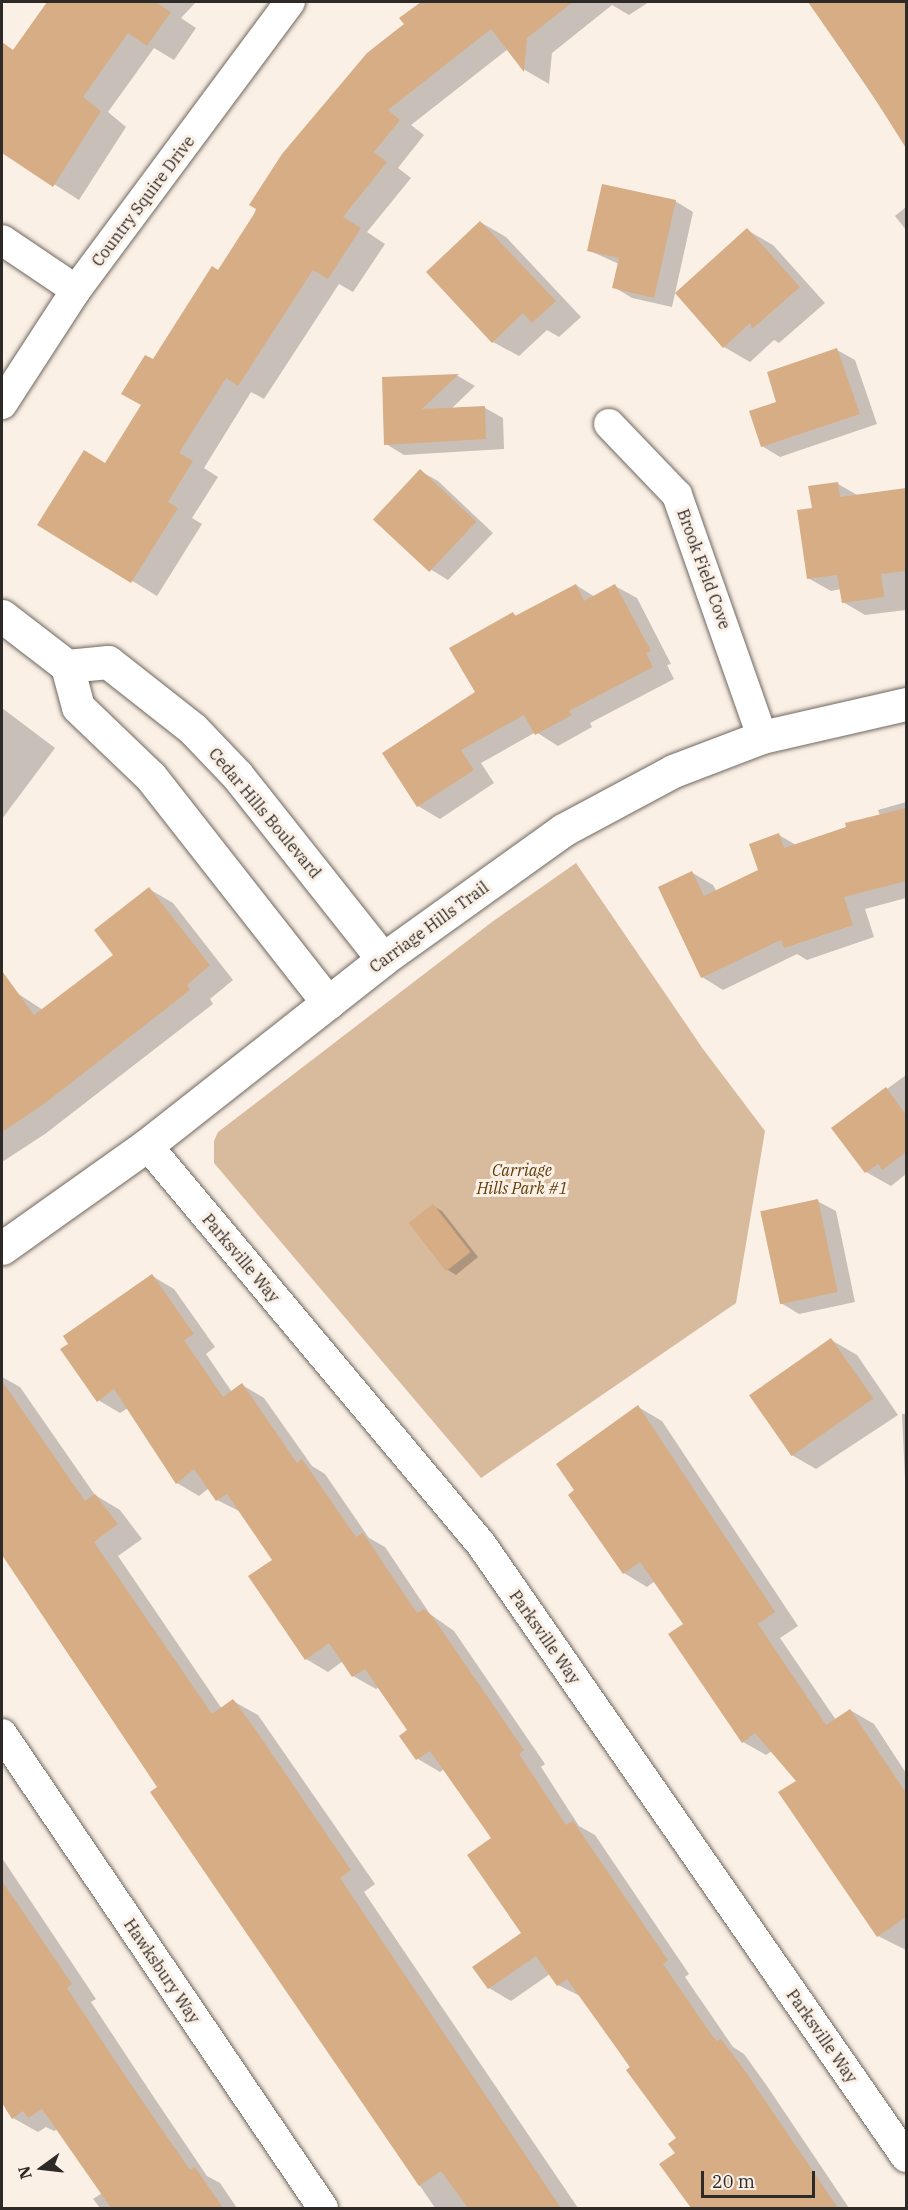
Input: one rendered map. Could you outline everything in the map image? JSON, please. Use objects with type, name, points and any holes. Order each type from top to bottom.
[{"type":"street","name":"Country Squire Drive","points":[[2,404],[76,290],[290,2]]},
{"type":"street","points":[[2,240],[76,290]]},
{"type":"street","name":"Brook Field Cove","points":[[609,424],[677,495],[762,737]]},
{"type":"street","points":[[2,616],[67,666],[78,707],[151,777],[328,1003]]},
{"type":"street","name":"Cedar Hills Boulevard","points":[[67,666],[108,662],[193,729],[237,775],[383,959]]},
{"type":"street","name":"Carriage Hills Trail","points":[[2,1248],[147,1145],[383,959],[563,830],[673,771],[762,737],[906,704]]},
{"type":"street","name":"Parksville Way","points":[[147,1145],[481,1544],[906,2157]]},
{"type":"street","name":"Hawksbury Way","points":[[2,1734],[323,2208]]},
{"type":"green space","name":"Carriage Hills Park #1","points":[[576,863],[703,1049],[765,1131],[736,1303],[481,1478],[214,1163],[214,1141],[218,1132],[492,922]]},
{"type":"building","points":[[47,2],[155,2],[171,12],[147,46],[128,33],[83,97],[101,111],[53,187],[2,153],[2,42],[13,50]]},
{"type":"building","points":[[421,2],[573,2],[527,38],[524,72],[491,29],[388,110],[400,120],[374,152],[387,162],[343,217],[361,228],[328,279],[313,270],[238,386],[226,378],[179,453],[193,461],[168,502],[178,508],[131,583],[37,525],[84,450],[105,463],[141,405],[121,394],[145,355],[153,359],[212,266],[218,270],[254,214],[256,209],[249,205],[282,154],[367,53],[404,24],[399,18]]},
{"type":"building","points":[[808,2],[906,2],[906,148],[870,91]]},
{"type":"building","points":[[602,184],[676,200],[654,298],[612,288],[619,258],[587,251]]},
{"type":"building","points":[[480,221],[556,301],[532,323],[523,313],[492,343],[426,272]]},
{"type":"building","points":[[747,228],[800,287],[752,329],[750,323],[723,348],[675,293]]},
{"type":"building","points":[[837,348],[860,414],[761,447],[749,411],[776,402],[767,372]]},
{"type":"building","points":[[459,374],[422,409],[485,406],[486,439],[384,445],[382,377]]},
{"type":"building","points":[[420,469],[476,522],[429,572],[373,519]]},
{"type":"building","points":[[838,482],[840,497],[906,488],[906,571],[881,574],[884,597],[842,603],[837,575],[807,579],[797,510],[812,508],[808,486]]},
{"type":"building","points":[[576,584],[584,601],[615,584],[651,651],[646,653],[653,667],[569,711],[572,715],[535,735],[524,715],[461,750],[474,770],[417,807],[382,753],[475,692],[449,648],[513,612],[515,616]]},
{"type":"building","points":[[906,808],[906,881],[844,897],[853,925],[784,948],[781,940],[701,978],[658,887],[692,871],[704,896],[758,870],[749,844],[779,833],[784,848],[846,827],[845,823]]},
{"type":"building","points":[[149,887],[210,965],[187,985],[190,990],[44,1104],[2,1132],[2,971],[34,1015],[113,955],[94,930]]},
{"type":"building","points":[[886,1087],[906,1115],[906,1152],[882,1170],[878,1164],[865,1173],[831,1128]]},
{"type":"building","points":[[818,1199],[838,1292],[780,1304],[760,1211]]},
{"type":"building","points":[[433,1204],[471,1252],[446,1271],[409,1223]]},
{"type":"building","points":[[152,1274],[194,1334],[184,1340],[223,1397],[242,1383],[297,1463],[302,1459],[356,1537],[363,1533],[417,1613],[424,1609],[432,1616],[524,1750],[519,1754],[566,1825],[573,1821],[668,1960],[663,1964],[713,2037],[717,2041],[721,2039],[745,2071],[838,2208],[691,2208],[659,2164],[675,2153],[668,2144],[676,2138],[626,2070],[630,2067],[567,1979],[557,1986],[536,1956],[488,1989],[472,1967],[521,1933],[467,1855],[491,1838],[430,1751],[416,1760],[399,1736],[407,1730],[365,1669],[352,1677],[329,1643],[305,1660],[248,1576],[272,1560],[227,1494],[216,1501],[194,1469],[176,1484],[114,1389],[97,1402],[60,1349],[68,1344],[63,1336]]},
{"type":"building","points":[[831,1338],[873,1399],[792,1456],[749,1395]]},
{"type":"building","points":[[2,1381],[85,1501],[95,1494],[118,1524],[94,1542],[212,1714],[233,1699],[253,1726],[351,1870],[340,1878],[561,2208],[468,2208],[441,2171],[419,2186],[150,1792],[157,1787],[2,1555]]},
{"type":"building","points":[[638,1405],[775,1612],[758,1624],[826,1725],[850,1709],[906,1793],[906,1917],[877,1937],[778,1792],[796,1781],[755,1733],[742,1743],[668,1634],[683,1624],[640,1562],[623,1574],[568,1495],[574,1490],[556,1464]]},
{"type":"building","points":[[2,1881],[72,1984],[67,1988],[130,2083],[190,2170],[195,2167],[223,2208],[111,2208],[42,2109],[28,2118],[23,2111],[12,2119],[2,2103]]}]
